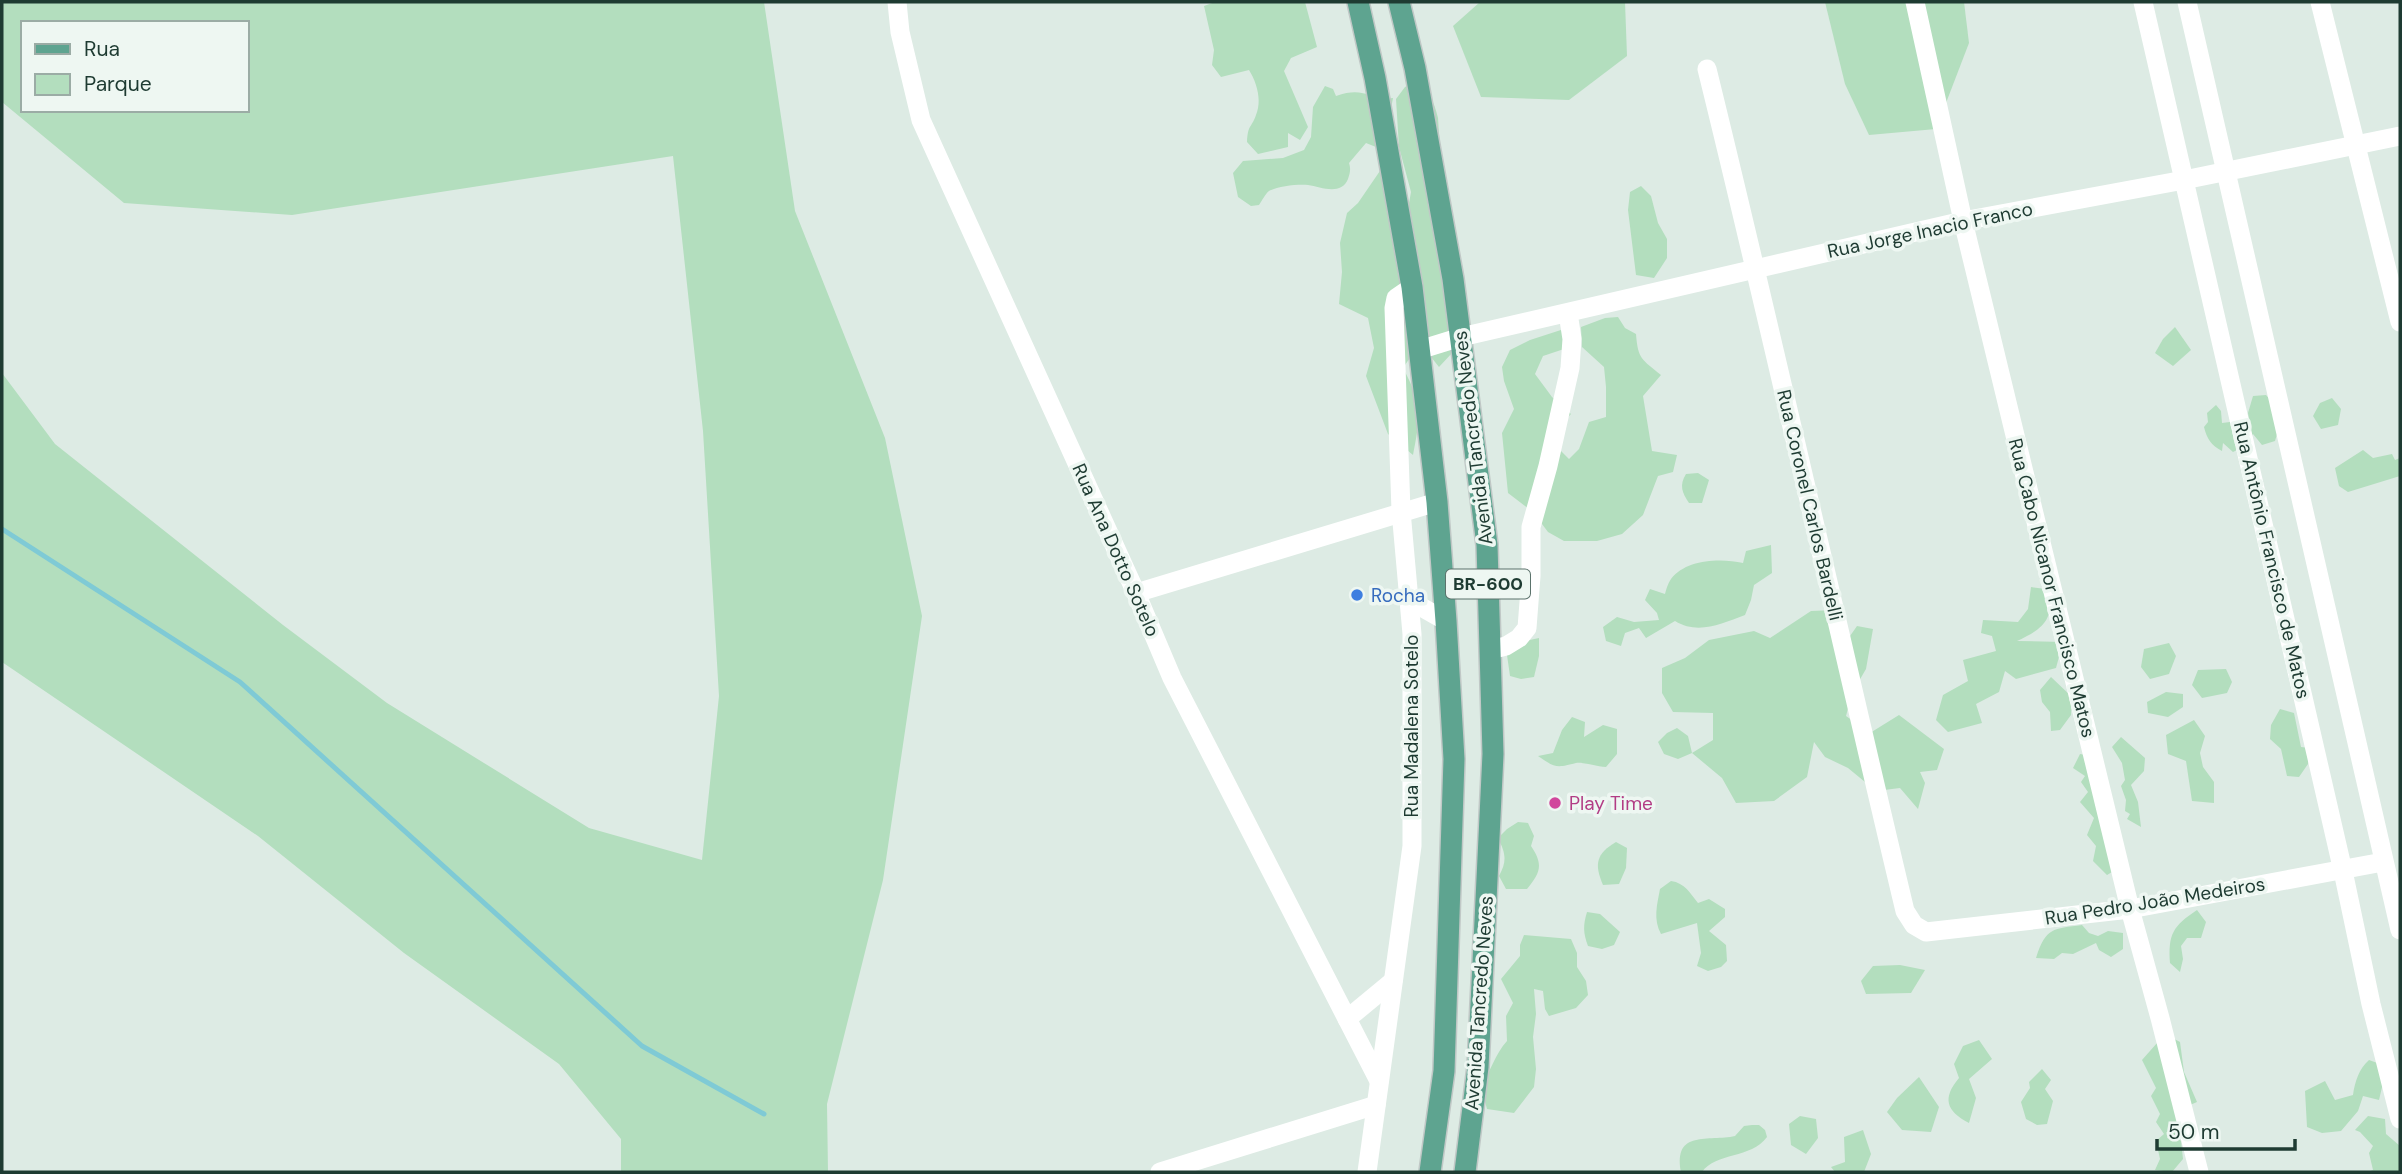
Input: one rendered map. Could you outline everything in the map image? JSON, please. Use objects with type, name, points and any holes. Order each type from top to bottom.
[{"type":"main road","name":"Avenida Tancredo Neves","points":[[1359,2],[1376,78],[1412,287],[1437,502],[1446,621],[1454,759],[1444,1071],[1430,1172]]},
{"type":"main road","name":"Avenida Tancredo Neves","points":[[1399,2],[1415,68],[1461,337],[1487,545],[1493,754],[1478,1067],[1465,1172]]},
{"type":"main road","points":[[1468,1147],[1474,1172]]},
{"type":"street","name":"Rua Ana Dotto Sotelo","points":[[897,2],[900,32],[921,120],[1172,678],[1379,1081]]},
{"type":"street","name":"Rua Cabo Nicanor Francisco Matos","points":[[1915,2],[1963,222],[2130,909],[2199,1172]]},
{"type":"street","name":"Rua Antônio Francisco de Matos","points":[[2143,2],[2343,871],[2371,1004],[2400,1119]]},
{"type":"street","name":"Rua Antônio Francisco de Matos","points":[[2187,2],[2400,930]]},
{"type":"street","points":[[2320,2],[2400,322]]},
{"type":"street","name":"Rua Coronel Carlos Bardelli","points":[[1707,69],[1905,911],[1914,925],[1926,932]]},
{"type":"street","name":"Rua Jorge Inacio Franco","points":[[1419,350],[1461,337],[1963,222],[2400,136]]},
{"type":"street","name":"Rua Madalena Sotelo","points":[[1367,1172],[1412,846],[1412,634],[1401,511],[1394,308],[1396,298],[1412,287]]},
{"type":"street","points":[[1490,650],[1506,646],[1519,638],[1527,628],[1531,527],[1570,368],[1572,351],[1568,313]]},
{"type":"street","points":[[1136,593],[1437,502]]},
{"type":"street","points":[[1409,600],[1446,621]]},
{"type":"street","name":"Rua Pedro João Medeiros","points":[[1926,932],[2130,909],[2383,862]]},
{"type":"street","points":[[1347,1019],[1393,981]]},
{"type":"street","points":[[1160,1172],[1376,1105]]},
{"type":"green space","points":[[2,2],[764,2],[795,211],[885,438],[922,616],[883,880],[827,1104],[828,1172],[621,1172],[621,1139],[559,1064],[404,953],[258,836],[2,662],[2,373],[55,444],[283,625],[387,703],[589,828],[702,860],[719,696],[703,431],[673,156],[292,215],[124,203],[2,102]]},
{"type":"green space","points":[[1215,2],[1305,2],[1317,47],[1291,58],[1284,71],[1308,127],[1300,140],[1288,133],[1288,147],[1258,154],[1247,142],[1249,129],[1258,109],[1258,92],[1249,70],[1221,77],[1212,65],[1214,50],[1204,6]]},
{"type":"green space","points":[[1480,2],[1625,2],[1627,56],[1569,100],[1481,97],[1453,26]]},
{"type":"green space","points":[[1825,2],[1964,2],[1969,43],[1936,129],[1869,135],[1845,84]]},
{"type":"green space","points":[[1417,80],[1435,106],[1438,118],[1453,352],[1439,367],[1420,343],[1403,368],[1417,401],[1418,419],[1413,455],[1388,434],[1366,376],[1374,348],[1368,318],[1339,304],[1342,272],[1340,243],[1347,213],[1358,203],[1384,165],[1381,149],[1366,143],[1349,163],[1348,179],[1341,187],[1283,187],[1269,191],[1259,205],[1251,206],[1238,197],[1233,173],[1243,161],[1283,158],[1304,150],[1311,137],[1313,107],[1325,86],[1333,89],[1336,96],[1354,92],[1393,98],[1390,114],[1408,209],[1411,192],[1399,147],[1396,99],[1405,87]]},
{"type":"green space","points":[[1641,186],[1651,196],[1658,223],[1667,239],[1667,258],[1654,278],[1636,275],[1628,210],[1630,192]]},
{"type":"green space","points":[[1618,317],[1625,328],[1636,334],[1642,358],[1661,375],[1643,396],[1652,451],[1677,455],[1673,472],[1658,476],[1643,515],[1622,534],[1597,541],[1564,541],[1548,532],[1533,512],[1508,493],[1502,433],[1514,409],[1502,367],[1510,350],[1564,329],[1570,347],[1543,356],[1535,374],[1552,397],[1571,414],[1555,431],[1558,448],[1569,459],[1579,449],[1589,422],[1606,417],[1604,367],[1582,347],[1581,327],[1605,318]]},
{"type":"green space","points":[[2175,327],[2191,350],[2173,366],[2155,353],[2163,339]]},
{"type":"green space","points":[[2266,395],[2279,416],[2275,441],[2262,445],[2253,434],[2247,445],[2233,452],[2223,443],[2222,451],[2212,444],[2204,427],[2208,422],[2207,413],[2216,405],[2221,411],[2222,423],[2250,425],[2248,413],[2253,396]]},
{"type":"green space","points":[[2332,398],[2341,409],[2338,425],[2321,429],[2313,416],[2320,403]]},
{"type":"green space","points":[[2363,450],[2373,458],[2392,454],[2395,460],[2400,458],[2400,476],[2348,492],[2339,486],[2335,468]]},
{"type":"green space","points":[[1698,473],[1709,480],[1702,503],[1689,503],[1682,485],[1686,474]]},
{"type":"green space","points":[[1771,545],[1772,573],[1754,585],[1745,615],[1701,628],[1675,621],[1646,638],[1639,628],[1625,633],[1621,646],[1606,641],[1603,627],[1617,617],[1634,622],[1659,620],[1657,613],[1645,600],[1650,589],[1665,594],[1671,579],[1685,567],[1715,561],[1743,563],[1746,551]]},
{"type":"green space","points":[[2031,587],[2053,590],[2050,610],[2040,627],[2017,641],[2063,642],[2056,668],[2016,679],[2005,671],[1999,692],[1976,704],[1982,723],[1948,732],[1936,720],[1943,695],[1968,681],[1963,660],[1996,651],[1992,636],[1981,633],[1983,620],[2018,622],[2028,609]]},
{"type":"green space","points":[[1837,610],[1841,649],[1857,626],[1873,629],[1866,669],[1852,693],[1846,716],[1870,733],[1899,715],[1944,749],[1937,770],[1920,772],[1925,783],[1918,809],[1900,788],[1876,791],[1848,768],[1825,757],[1814,742],[1807,777],[1774,801],[1736,803],[1722,778],[1692,753],[1713,740],[1713,713],[1673,712],[1662,693],[1662,668],[1685,658],[1709,640],[1754,631],[1770,638],[1811,611]]},
{"type":"green space","points":[[1539,638],[1539,656],[1534,677],[1521,679],[1510,676],[1507,655],[1516,643]]},
{"type":"green space","points":[[2169,643],[2176,656],[2169,674],[2150,679],[2141,667],[2144,649]]},
{"type":"green space","points":[[2226,669],[2232,682],[2227,693],[2202,698],[2192,685],[2198,670]]},
{"type":"green space","points":[[2051,677],[2072,697],[2071,715],[2060,730],[2051,731],[2050,712],[2042,702],[2040,690]]},
{"type":"green space","points":[[2166,692],[2183,694],[2183,707],[2168,717],[2148,713],[2147,702]]},
{"type":"green space","points":[[2280,709],[2294,713],[2301,747],[2310,748],[2308,764],[2299,777],[2287,776],[2281,749],[2270,739],[2271,725]]},
{"type":"green space","points":[[1572,717],[1585,722],[1584,737],[1603,725],[1617,729],[1617,754],[1606,767],[1579,763],[1556,766],[1538,756],[1553,753],[1562,730]]},
{"type":"green space","points":[[2194,720],[2205,736],[2200,753],[2203,767],[2214,782],[2214,803],[2192,801],[2186,761],[2168,754],[2166,735]]},
{"type":"green space","points":[[1677,728],[1688,736],[1692,753],[1678,759],[1664,754],[1658,742]]},
{"type":"green space","points":[[2121,737],[2145,758],[2144,771],[2131,785],[2138,802],[2141,827],[2127,819],[2130,814],[2125,811],[2126,800],[2121,786],[2125,780],[2122,763],[2112,747]]},
{"type":"green space","points":[[2080,754],[2099,757],[2124,865],[2107,875],[2093,861],[2096,846],[2087,835],[2094,818],[2080,802],[2088,792],[2081,782],[2085,776],[2073,768]]},
{"type":"green space","points":[[1518,822],[1528,823],[1534,836],[1531,846],[1538,858],[1539,869],[1527,889],[1506,889],[1499,876],[1504,857],[1498,838]]},
{"type":"green space","points":[[1616,842],[1627,848],[1626,868],[1619,884],[1603,885],[1598,871],[1599,860],[1604,851]]},
{"type":"green space","points":[[1671,881],[1684,886],[1698,903],[1709,899],[1725,909],[1725,917],[1709,931],[1726,945],[1727,961],[1721,967],[1708,971],[1697,966],[1701,953],[1697,923],[1661,934],[1656,917],[1660,889]]},
{"type":"green space","points":[[2197,910],[2206,922],[2201,938],[2187,938],[2181,946],[2183,959],[2180,972],[2170,963],[2171,938],[2177,926]]},
{"type":"green space","points":[[1587,912],[1600,914],[1620,932],[1614,945],[1602,949],[1588,946],[1584,929]]},
{"type":"green space","points":[[2082,925],[2089,933],[2098,936],[2108,931],[2123,933],[2123,949],[2111,957],[2099,950],[2096,943],[2073,954],[2062,953],[2054,959],[2036,958],[2043,940],[2052,931]]},
{"type":"green space","points":[[1524,935],[1571,939],[1577,953],[1577,967],[1586,981],[1588,995],[1576,1008],[1549,1016],[1545,1009],[1543,991],[1534,989],[1534,1087],[1514,1113],[1487,1109],[1481,1086],[1507,1041],[1506,1016],[1513,1003],[1501,979],[1520,956]]},
{"type":"green space","points":[[1900,965],[1925,970],[1911,993],[1866,994],[1861,981],[1873,966]]},
{"type":"green space","points":[[2165,1034],[2180,1042],[2184,1072],[2197,1102],[2183,1108],[2186,1122],[2177,1126],[2175,1135],[2181,1141],[2183,1159],[2172,1172],[2155,1170],[2160,1159],[2156,1141],[2164,1134],[2156,1122],[2160,1114],[2151,1096],[2156,1088],[2142,1060]]},
{"type":"green space","points":[[1979,1040],[1992,1059],[1969,1079],[1976,1098],[1969,1123],[1951,1109],[1949,1098],[1959,1078],[1954,1064],[1963,1046]]},
{"type":"green space","points":[[2369,1060],[2380,1064],[2383,1083],[2379,1100],[2363,1096],[2358,1111],[2341,1131],[2322,1133],[2307,1127],[2305,1091],[2325,1081],[2335,1100],[2353,1095],[2358,1076]]},
{"type":"green space","points":[[2042,1069],[2051,1080],[2045,1089],[2053,1101],[2047,1124],[2037,1125],[2026,1119],[2021,1102],[2030,1088],[2029,1082]]},
{"type":"green space","points":[[1919,1077],[1939,1107],[1931,1132],[1902,1130],[1887,1112]]},
{"type":"green space","points":[[1800,1116],[1816,1119],[1818,1138],[1806,1154],[1791,1145],[1789,1124]]},
{"type":"green space","points":[[2368,1116],[2385,1119],[2386,1134],[2400,1146],[2400,1172],[2367,1172],[2373,1170],[2369,1153],[2373,1146],[2355,1130]]},
{"type":"green space","points":[[1759,1125],[1765,1130],[1767,1137],[1752,1149],[1716,1161],[1702,1172],[1681,1172],[1682,1149],[1688,1143],[1735,1136],[1744,1126]]},
{"type":"green space","points":[[1863,1130],[1871,1154],[1864,1172],[1835,1172],[1831,1167],[1845,1162],[1844,1137]]},
{"type":"waterway","points":[[2,529],[240,682],[642,1046],[764,1114]]},
{"type":"place","name":"Rocha","points":[[1357,595]]},
{"type":"place","name":"Play Time","points":[[1555,803]]}]
